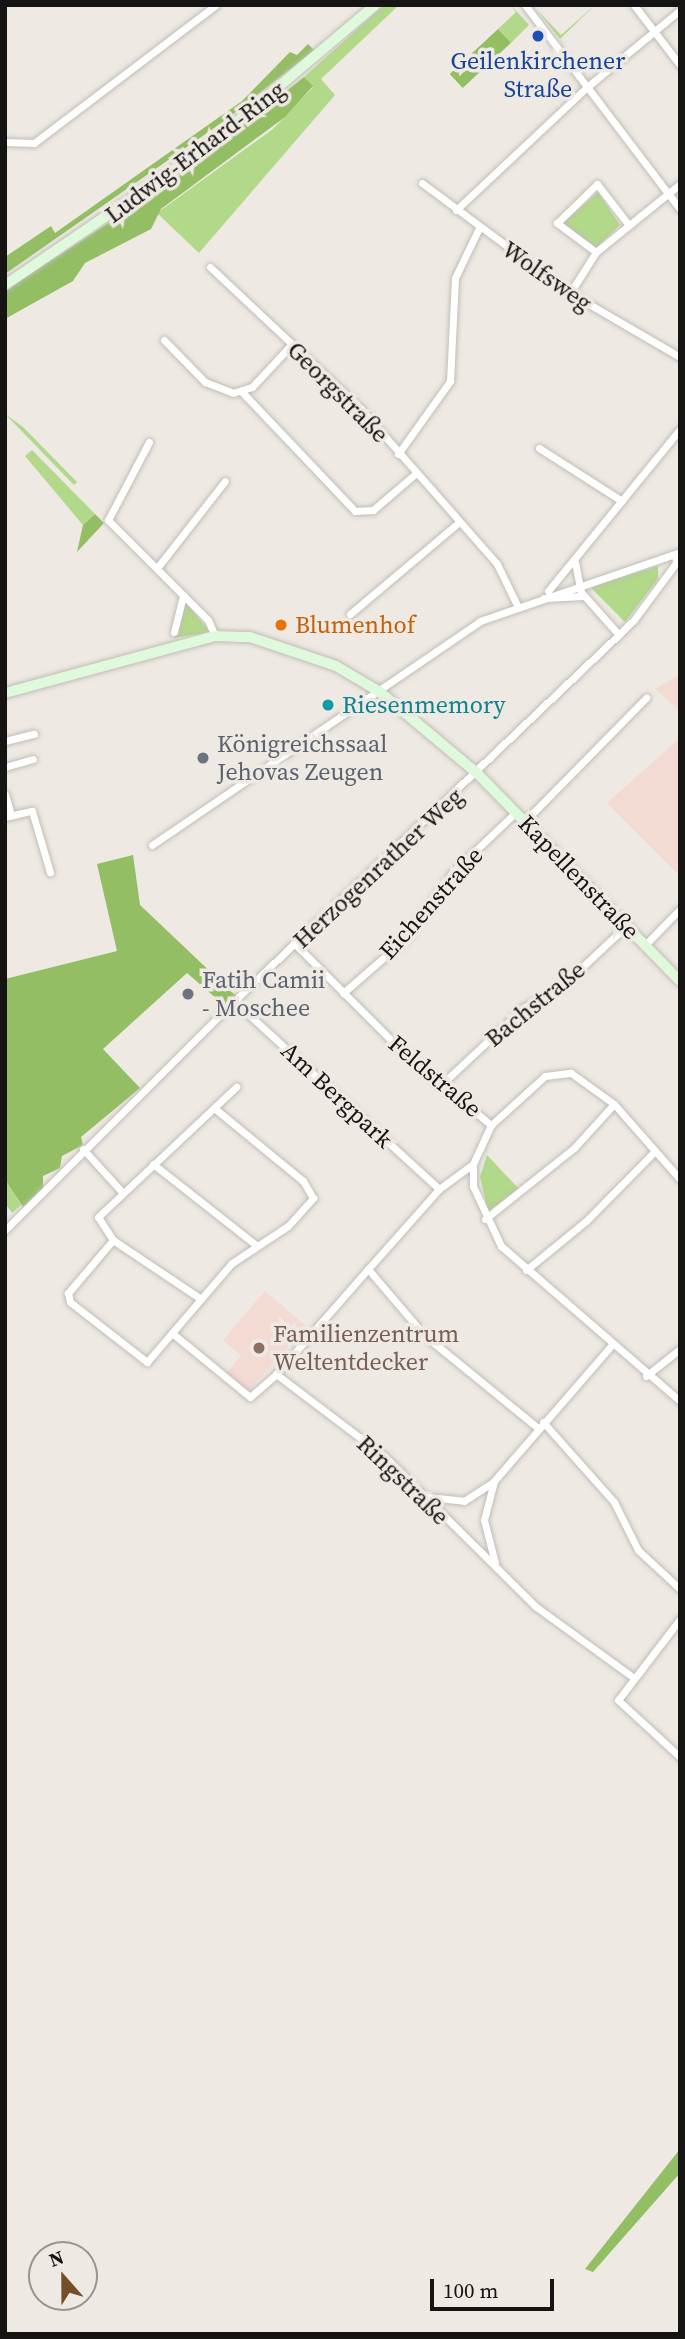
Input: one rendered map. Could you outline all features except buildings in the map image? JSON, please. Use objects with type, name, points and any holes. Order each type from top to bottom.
[{"type":"street","points":[[5,142],[24,147],[42,138],[216,5]]},
{"type":"street","name":"Ludwig-Erhard-Ring","points":[[5,285],[206,148],[375,5]]},
{"type":"street","points":[[525,5],[680,209]]},
{"type":"street","points":[[634,5],[680,65]]},
{"type":"street","points":[[456,210],[587,87],[680,10]]},
{"type":"street","name":"Wolfsweg","points":[[422,183],[479,228],[570,293],[680,357]]},
{"type":"street","points":[[596,252],[557,223],[597,184],[628,224]]},
{"type":"street","points":[[570,293],[596,252],[680,184]]},
{"type":"street","points":[[398,454],[450,382],[454,278],[479,228]]},
{"type":"street","name":"Georgstraße","points":[[211,267],[398,454],[414,475],[497,564],[517,605]]},
{"type":"street","points":[[164,340],[205,382],[242,392],[355,511],[373,510],[414,475]]},
{"type":"street","points":[[242,392],[291,345]]},
{"type":"street","points":[[539,599],[680,429]]},
{"type":"street","points":[[5,693],[215,636],[183,595],[108,520],[149,442]]},
{"type":"street","points":[[539,448],[622,501]]},
{"type":"street","points":[[157,568],[225,481]]},
{"type":"street","points":[[350,614],[458,523]]},
{"type":"street","points":[[152,845],[380,692],[460,633],[517,605],[678,553]]},
{"type":"street","name":"Herzogenrather Weg","points":[[5,1230],[83,1149],[234,1001],[478,774],[619,635],[676,563],[678,553]]},
{"type":"street","points":[[579,554],[573,573],[583,597],[619,635]]},
{"type":"street","points":[[174,632],[183,595]]},
{"type":"street","points":[[539,599],[583,597]]},
{"type":"street","name":"Kapellenstraße","points":[[215,636],[284,646],[380,692],[478,774],[680,981]]},
{"type":"street","points":[[525,821],[646,698]]},
{"type":"street","points":[[5,741],[34,734]]},
{"type":"street","points":[[5,767],[33,759]]},
{"type":"street","points":[[5,794],[8,816],[32,811],[50,872]]},
{"type":"street","name":"Eichenstraße","points":[[343,993],[406,938],[453,873],[516,812]]},
{"type":"street","points":[[645,945],[680,909]]},
{"type":"street","name":"Bachstraße","points":[[444,1083],[523,1008],[562,986],[627,925]]},
{"type":"street","name":"Feldstraße","points":[[296,945],[343,993],[491,1125],[473,1164]]},
{"type":"street","name":"Am Bergpark","points":[[234,1001],[439,1189]]},
{"type":"street","points":[[491,1125],[553,1073],[571,1073],[614,1104],[680,1179]]},
{"type":"street","points":[[201,1299],[113,1240],[98,1217],[236,1087]]},
{"type":"street","points":[[485,1219],[574,1148],[614,1104]]},
{"type":"street","points":[[113,1240],[68,1293],[70,1301],[141,1361],[147,1362],[201,1299],[256,1245],[288,1226],[313,1198],[303,1181],[214,1108]]},
{"type":"street","points":[[83,1149],[122,1192]]},
{"type":"street","points":[[526,1270],[586,1221],[654,1150]]},
{"type":"street","points":[[153,1164],[256,1245]]},
{"type":"street","points":[[172,1333],[250,1397],[276,1374],[439,1189],[473,1164],[485,1219],[526,1270],[646,1376],[680,1401]]},
{"type":"street","points":[[368,1269],[425,1336],[540,1425],[614,1502],[638,1550],[680,1589]]},
{"type":"street","points":[[427,1497],[464,1501],[494,1481],[612,1345]]},
{"type":"street","points":[[646,1376],[680,1349]]},
{"type":"street","name":"Ringstraße","points":[[276,1374],[427,1497],[586,1648],[634,1678]]},
{"type":"street","points":[[494,1481],[484,1520],[496,1565]]},
{"type":"street","points":[[680,1619],[618,1700],[680,1756]]},
{"type":"shaded area","points":[[680,675],[680,711],[655,689]]},
{"type":"shaded area","points":[[680,738],[680,876],[607,803]]},
{"type":"shaded area","name":"Familienzentrum Weltentdecker","points":[[265,1291],[306,1326],[247,1393],[226,1374],[241,1356],[223,1340]]},
{"type":"green space","points":[[384,5],[399,5],[321,79],[335,95],[199,253],[157,213],[273,129],[313,87],[304,77]]},
{"type":"green space","points":[[511,5],[529,25],[511,43],[498,29],[516,12]]},
{"type":"green space","points":[[595,5],[560,39],[537,10],[561,35]]},
{"type":"green space","points":[[498,29],[511,43],[463,88],[450,74]]},
{"type":"green space","points":[[308,44],[314,50],[227,119],[5,274],[5,257],[51,226],[55,233],[242,101],[290,52],[297,55]]},
{"type":"green space","points":[[304,77],[313,86],[285,117],[161,209],[151,229],[85,263],[73,281],[5,319],[5,291],[175,179]]},
{"type":"green space","points":[[598,192],[620,225],[596,248],[563,223]]},
{"type":"green space","points":[[5,414],[23,427],[77,482],[74,485]]},
{"type":"green space","points":[[32,450],[95,514],[83,525],[25,456]]},
{"type":"green space","points":[[95,514],[104,523],[77,552],[83,525]]},
{"type":"green space","points":[[658,566],[658,579],[625,622],[590,587]]},
{"type":"green space","points":[[183,599],[210,632],[174,638]]},
{"type":"green space","points":[[133,855],[140,905],[236,996],[225,1006],[187,973],[103,1049],[140,1088],[81,1137],[83,1145],[62,1156],[60,1168],[43,1176],[43,1188],[23,1207],[5,1179],[5,979],[117,951],[97,864]]},
{"type":"green space","points":[[487,1155],[519,1189],[488,1211],[480,1177]]},
{"type":"green space","points":[[6,1179],[21,1205],[12,1213],[5,1203]]},
{"type":"green space","points":[[680,2149],[680,2173],[593,2272],[585,2269]]},
{"type":"place","name":"Geilenkirchener Straße","points":[[538,36]]},
{"type":"place","name":"Blumenhof","points":[[281,625]]},
{"type":"place","name":"Riesenmemory","points":[[328,705]]},
{"type":"place","name":"Königreichssaal Jehovas Zeugen","points":[[203,758]]},
{"type":"place","name":"Fatih Camii - Moschee","points":[[188,994]]},
{"type":"place","name":"Familienzentrum Weltentdecker","points":[[259,1348]]}]
